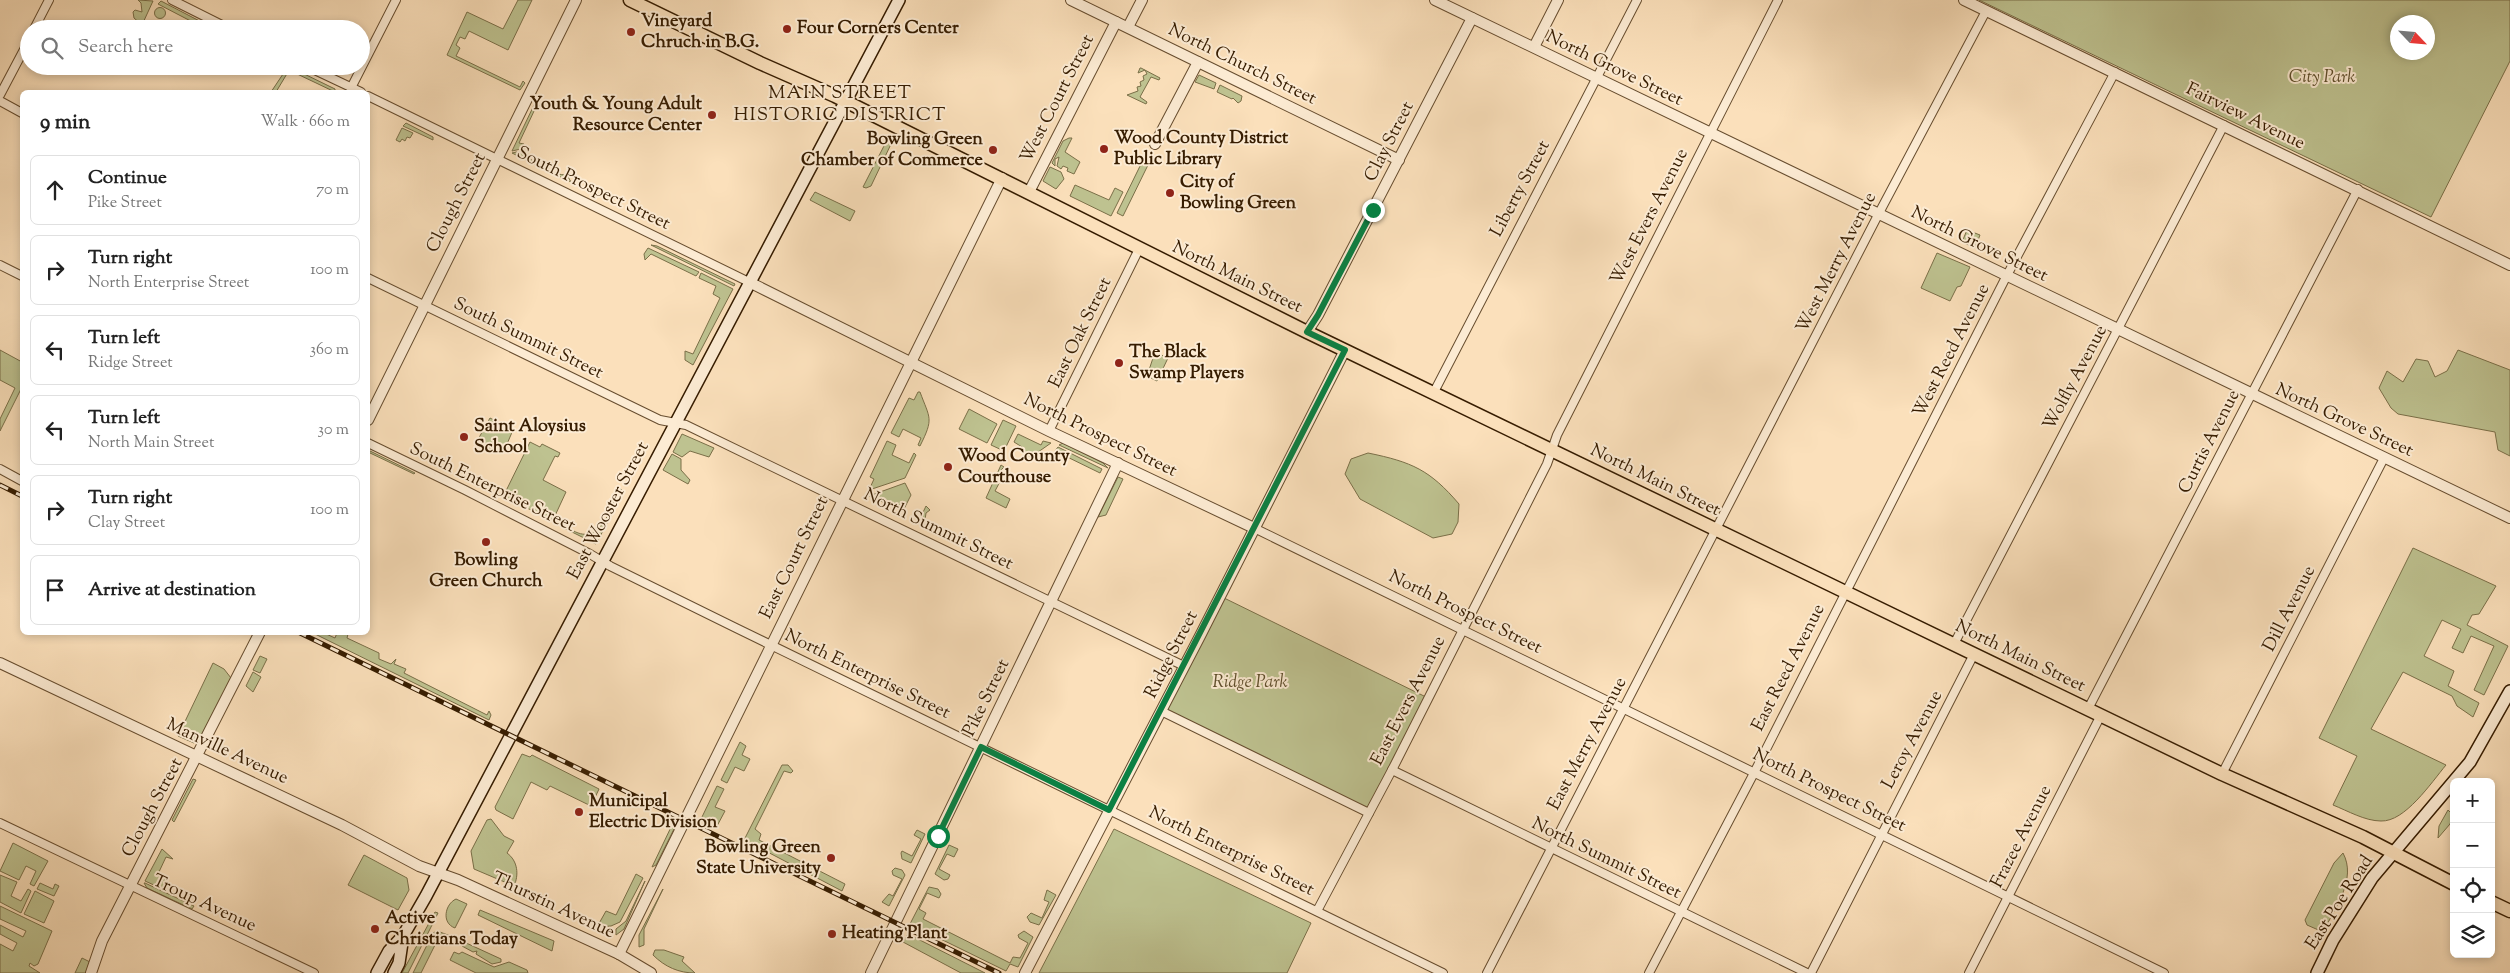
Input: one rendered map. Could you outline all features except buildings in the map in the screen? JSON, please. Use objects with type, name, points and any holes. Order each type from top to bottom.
[{"type":"main road","name":"North Main Street","points":[[630,0],[760,64],[845,101],[1307,332],[1716,530],[1845,590],[2222,774],[2363,837],[2450,882]]},
{"type":"main road","name":"East Wooster Street","points":[[377,973],[389,951],[403,936],[439,873],[899,0]]},
{"type":"main road","name":"East Poe Road","points":[[2317,973],[2333,940],[2367,886],[2470,762],[2510,691]]},
{"type":"main road","points":[[2495,904],[2510,911]]},
{"type":"main road","name":"East Wooster Street","points":[[394,973],[399,963],[403,936]]},
{"type":"street","points":[[39,20],[49,0]]},
{"type":"street","points":[[172,0],[212,20]]},
{"type":"street","points":[[370,51],[396,0]]},
{"type":"street","name":"Clough Street","points":[[370,416],[576,0]]},
{"type":"street","name":"North Church Street","points":[[1071,0],[1398,160]]},
{"type":"street","points":[[1128,28],[1142,0]]},
{"type":"street","name":"North Grove Street","points":[[1434,0],[2510,518]]},
{"type":"street","points":[[1534,47],[1558,0]]},
{"type":"street","name":"Liberty Street","points":[[1434,392],[1637,0]]},
{"type":"street","name":"West Evers Avenue","points":[[1552,450],[1557,435],[1778,0]]},
{"type":"street","name":"Fairview Avenue","points":[[1964,0],[2358,189],[2510,265]]},
{"type":"street","name":"West Merry Avenue","points":[[1716,530],[1878,215],[1986,11]]},
{"type":"street","name":"Clay Street","points":[[1307,332],[1318,315],[1472,18]]},
{"type":"street","name":"West Court Street","points":[[1029,192],[1116,22]]},
{"type":"street","points":[[0,96],[20,57]]},
{"type":"street","points":[[1155,144],[1198,62]]},
{"type":"street","name":"West Reed Avenue","points":[[1845,590],[2115,72]]},
{"type":"street","points":[[324,75],[356,90]]},
{"type":"street","points":[[351,88],[358,75]]},
{"type":"street","name":"South Prospect Street","points":[[370,97],[751,283]]},
{"type":"street","points":[[0,101],[20,111]]},
{"type":"street","name":"Wolfly Avenue","points":[[1954,644],[2224,125]]},
{"type":"street","name":"East Court Street","points":[[618,954],[1002,178]]},
{"type":"street","name":"Curtis Avenue","points":[[2088,709],[2358,189]]},
{"type":"street","name":"East Oak Street","points":[[1050,431],[1139,249]]},
{"type":"street","points":[[0,265],[20,275]]},
{"type":"street","name":"South Summit Street","points":[[370,279],[651,416],[665,422],[677,424]]},
{"type":"street","name":"North Prospect Street","points":[[751,283],[1050,431],[1462,628],[1624,710],[2164,973]]},
{"type":"street","name":"Ridge Street","points":[[1025,973],[1345,350]]},
{"type":"street","name":"North Summit Street","points":[[677,424],[686,425],[1184,666]]},
{"type":"street","name":"South Enterprise Street","points":[[370,444],[465,490],[602,561]]},
{"type":"street","name":"East Evers Avenue","points":[[1317,911],[1392,770],[1462,628],[1547,464],[1552,450]]},
{"type":"street","name":"Dill Avenue","points":[[2222,774],[2384,458]]},
{"type":"street","name":"Pike Street","points":[[871,973],[1118,463]]},
{"type":"street","points":[[0,469],[20,480]]},
{"type":"street","name":"East Merry Avenue","points":[[1487,973],[1716,530]]},
{"type":"street","name":"North Enterprise Street","points":[[602,561],[1442,973]]},
{"type":"street","name":"East Reed Avenue","points":[[1649,973],[1754,773],[1845,590]]},
{"type":"street","name":"Clough Street","points":[[91,973],[102,941],[198,757],[259,635]]},
{"type":"street","name":"Leroy Avenue","points":[[1811,973],[1974,654]]},
{"type":"street","name":"Manville Avenue","points":[[0,663],[439,873]]},
{"type":"street","points":[[1161,711],[1369,813]]},
{"type":"street","name":"Frazee Avenue","points":[[1969,973],[2101,715]]},
{"type":"street","name":"North Summit Street","points":[[1392,770],[1550,849],[1807,973]]},
{"type":"street","name":"Troup Avenue","points":[[0,823],[314,973]]},
{"type":"street","name":"Thurstin Avenue","points":[[439,873],[618,954],[651,973]]},
{"type":"green space","points":[[138,0],[153,1],[144,20],[136,20],[133,12],[135,10],[142,12],[141,3]]},
{"type":"green space","points":[[518,0],[532,0],[508,50],[469,31],[465,39],[460,37],[456,45],[460,48],[456,56],[520,87],[523,81],[525,83],[520,90],[447,55],[467,12],[503,29]]},
{"type":"green space","name":"City Park","points":[[1979,0],[2510,0],[2510,61],[2431,217]]},
{"type":"green space","points":[[161,1],[198,20],[189,20],[158,4]]},
{"type":"green space","points":[[160,7],[166,13],[160,19],[154,13]]},
{"type":"green space","points":[[1145,70],[1160,78],[1159,80],[1151,77],[1140,97],[1147,102],[1146,104],[1127,95],[1138,91],[1137,87],[1141,86],[1140,82],[1144,80],[1143,76],[1147,74]]},
{"type":"green space","points":[[282,75],[286,75],[277,90],[272,90]]},
{"type":"green space","points":[[299,75],[306,75],[335,89],[331,90]]},
{"type":"green space","points":[[1199,75],[1216,83],[1214,89],[1195,82]]},
{"type":"green space","points":[[1220,85],[1242,96],[1241,101],[1238,103],[1233,98],[1217,92]]},
{"type":"green space","points":[[535,103],[542,107],[535,109],[519,143],[524,144],[525,148],[512,151]]},
{"type":"green space","points":[[406,123],[433,137],[433,140],[403,126]]},
{"type":"green space","points":[[402,128],[413,133],[410,138],[407,137],[405,141],[402,139],[400,142],[396,140]]},
{"type":"green space","points":[[1072,138],[1065,152],[1080,162],[1074,174],[1067,171],[1068,168],[1063,166],[1061,169],[1057,166],[1059,157],[1055,159],[1055,166],[1052,163],[1063,141]]},
{"type":"green space","points":[[886,142],[892,142],[871,186],[863,187]]},
{"type":"green space","points":[[525,150],[532,160],[542,168],[512,153]]},
{"type":"green space","points":[[1142,162],[1148,165],[1123,216],[1117,213]]},
{"type":"green space","points":[[1050,167],[1061,172],[1064,179],[1056,189],[1043,181]]},
{"type":"green space","points":[[546,169],[561,175],[567,175],[571,182]]},
{"type":"green space","points":[[1075,185],[1109,200],[1115,188],[1123,192],[1111,216],[1070,196]]},
{"type":"green space","points":[[815,192],[855,211],[850,221],[810,200]]},
{"type":"green space","points":[[1967,230],[1980,235],[1975,248],[1962,242]]},
{"type":"green space","points":[[651,245],[657,246],[735,284],[734,286]]},
{"type":"green space","points":[[648,248],[699,272],[696,276],[651,254],[645,260],[644,254]]},
{"type":"green space","points":[[1937,253],[1970,267],[1961,286],[1957,287],[1950,301],[1921,288]]},
{"type":"green space","points":[[701,273],[733,289],[693,365],[685,360],[685,351],[693,354],[720,298],[713,294],[716,286],[699,278]]},
{"type":"green space","points":[[0,350],[20,361],[20,391],[0,431],[0,419],[15,388],[0,380]]},
{"type":"green space","points":[[2458,350],[2510,370],[2510,456],[2498,450],[2495,432],[2398,414],[2391,408],[2379,388],[2387,371],[2403,382],[2416,359],[2428,361],[2435,377],[2447,371]]},
{"type":"green space","points":[[1155,352],[1168,358],[1157,381],[1147,376]]},
{"type":"green space","points":[[918,392],[920,392],[929,419],[927,430],[920,446],[918,445],[921,438],[903,429],[899,437],[891,433],[909,398],[914,400]]},
{"type":"green space","points":[[969,409],[997,424],[987,443],[959,429]]},
{"type":"green space","points":[[490,418],[513,430],[504,451],[496,453],[476,443]]},
{"type":"green space","points":[[1003,420],[1016,426],[1004,451],[991,445]]},
{"type":"green space","points":[[682,434],[714,448],[709,457],[690,451],[682,457],[673,452]]},
{"type":"green space","points":[[1018,434],[1041,445],[1043,441],[1051,443],[1031,457],[1020,451],[1022,447],[1014,442]]},
{"type":"green space","points":[[887,441],[896,445],[892,455],[909,463],[914,453],[916,455],[905,478],[869,490],[874,479],[870,477]]},
{"type":"green space","points":[[530,442],[540,447],[542,444],[560,453],[558,457],[555,456],[543,480],[566,492],[553,520],[503,497]]},
{"type":"green space","points":[[1063,443],[1103,463],[1108,468],[1059,445]]},
{"type":"green space","points":[[1058,447],[1102,469],[1100,473],[1055,451]]},
{"type":"green space","points":[[370,451],[415,473],[370,453]]},
{"type":"green space","points":[[1368,453],[1397,460],[1419,469],[1449,492],[1459,504],[1458,522],[1452,534],[1433,538],[1360,499],[1345,474],[1351,459]]},
{"type":"green space","points":[[672,454],[681,459],[681,470],[690,480],[688,484],[663,470]]},
{"type":"green space","points":[[1001,465],[1004,467],[1001,470],[1004,474],[995,491],[1010,499],[1006,508],[986,498]]},
{"type":"green space","points":[[1118,477],[1123,479],[1106,515],[1098,517]]},
{"type":"green space","points":[[905,483],[911,495],[903,511],[869,496]]},
{"type":"green space","points":[[619,489],[623,493],[596,544],[562,527],[564,524],[575,532],[585,534],[593,532],[606,519]]},
{"type":"green space","points":[[926,506],[930,510],[926,513],[925,520],[934,524],[934,531],[918,523]]},
{"type":"green space","points":[[2413,548],[2496,586],[2479,614],[2472,615],[2467,625],[2508,646],[2484,695],[2474,690],[2494,646],[2471,636],[2463,653],[2452,648],[2461,629],[2442,620],[2424,656],[2454,671],[2448,686],[2479,703],[2473,717],[2457,706],[2452,696],[2403,672],[2371,729],[2446,765],[2408,808],[2390,820],[2375,821],[2333,805],[2357,756],[2319,738]]},
{"type":"green space","name":"Ridge Park","points":[[1220,596],[1428,698],[1369,813],[1161,711]]},
{"type":"green space","points":[[317,635],[328,635],[335,638],[336,635],[348,635],[347,638],[379,653],[379,659],[391,664],[396,659],[394,664],[406,669],[404,673],[487,715],[489,711],[491,715],[489,720]]},
{"type":"green space","points":[[260,656],[267,659],[260,673],[253,670]]},
{"type":"green space","points":[[213,663],[224,669],[231,678],[200,738],[194,743],[178,736]]},
{"type":"green space","points":[[253,672],[261,677],[253,692],[246,686]]},
{"type":"green space","points":[[740,742],[746,746],[742,755],[750,759],[744,771],[735,767],[727,783],[721,780]]},
{"type":"green space","points":[[522,754],[530,757],[532,755],[599,789],[591,806],[550,786],[547,790],[531,782],[513,819],[496,810],[495,807]]},
{"type":"green space","points":[[782,765],[788,765],[793,771],[791,773],[784,771],[755,829],[761,834],[759,840],[845,884],[842,891],[758,847],[742,844]]},
{"type":"green space","points":[[193,779],[196,780],[174,822],[172,820]]},
{"type":"green space","points":[[717,786],[724,789],[715,807],[725,811],[717,826],[701,819]]},
{"type":"green space","points":[[2448,810],[2450,812],[2450,824],[2438,838],[2439,826]]},
{"type":"green space","points":[[491,819],[504,836],[514,841],[507,853],[511,856],[516,868],[517,877],[514,886],[474,869],[471,851],[487,820]]},
{"type":"green space","points":[[673,823],[676,825],[656,865],[652,867]]},
{"type":"green space","points":[[1114,829],[1311,923],[1287,973],[1039,973]]},
{"type":"green space","points":[[917,830],[925,834],[911,863],[902,859],[901,853],[902,851],[912,856],[921,839],[914,835]]},
{"type":"green space","points":[[13,843],[48,861],[34,886],[30,884],[36,871],[26,866],[19,880],[0,871]]},
{"type":"green space","points":[[949,845],[958,849],[954,857],[947,854],[939,869],[950,875],[948,879],[944,880],[935,874]]},
{"type":"green space","points":[[162,849],[173,859],[166,857],[158,874],[167,879],[165,890],[145,881]]},
{"type":"green space","points":[[2343,853],[2347,863],[2346,883],[2343,893],[2323,932],[2307,925],[2305,920],[2334,863]]},
{"type":"green space","points":[[364,855],[407,878],[409,890],[398,910],[348,885]]},
{"type":"green space","points":[[895,868],[902,870],[905,875],[889,906],[882,902],[889,894],[893,896],[902,879],[893,875],[892,871]]},
{"type":"green space","points":[[636,874],[643,878],[620,922],[611,926],[597,927],[606,911],[616,915]]},
{"type":"green space","points":[[0,875],[17,882],[11,896],[21,901],[28,889],[31,891],[21,913],[0,902]]},
{"type":"green space","points":[[645,881],[624,929],[616,935],[616,929],[626,921]]},
{"type":"green space","points":[[40,883],[53,889],[55,884],[59,886],[54,896],[37,889]]},
{"type":"green space","points":[[144,883],[194,906],[192,909],[147,888]]},
{"type":"green space","points":[[929,887],[938,889],[941,894],[939,898],[927,893],[919,909],[926,913],[923,919],[1010,963],[1013,957],[1020,958],[1028,943],[1019,938],[1018,935],[1024,931],[1033,937],[1018,967],[1010,964],[1006,971],[910,924]]},
{"type":"green space","points":[[663,889],[644,929],[644,945],[639,947],[639,935]]},
{"type":"green space","points":[[1047,890],[1056,895],[1039,925],[1030,922],[1027,917],[1031,913],[1042,918],[1049,902],[1044,900]]},
{"type":"green space","points":[[35,891],[54,901],[44,923],[24,914]]},
{"type":"green space","points":[[456,899],[467,904],[455,928],[448,922],[446,914],[449,905]]},
{"type":"green space","points":[[0,906],[52,931],[38,964],[34,966],[30,963],[29,966],[40,973],[0,973],[0,944],[13,951],[17,943],[0,934],[0,925],[23,937],[26,931],[0,919]]},
{"type":"green space","points":[[480,910],[554,941],[552,951],[478,915]]},
{"type":"green space","points":[[435,912],[438,913],[408,973],[402,973]]},
{"type":"green space","points":[[437,931],[459,939],[458,943],[452,939],[445,943],[438,939],[421,973],[413,973],[433,933]]},
{"type":"green space","points":[[908,934],[985,973],[961,973],[903,942]]},
{"type":"green space","points":[[464,942],[501,959],[501,962],[492,964],[476,954],[477,951],[473,952],[462,946]]},
{"type":"green space","points":[[655,950],[664,950],[684,957],[682,961],[695,973],[683,972],[667,966],[653,955]]},
{"type":"green space","points":[[454,952],[459,954],[462,952],[494,967],[509,962],[527,970],[528,973],[476,973],[450,960]]},
{"type":"green space","points":[[82,958],[90,962],[88,973],[75,973]]},
{"type":"railway","points":[[0,485],[20,495]]},
{"type":"railway","points":[[304,635],[999,973]]},
{"type":"place","name":"Four Corners Center","points":[[787,29]]},
{"type":"place","name":"Vineyard Chruch in B.G.","points":[[631,32]]},
{"type":"place","name":"Youth & Young Adult Resource Center","points":[[712,115]]},
{"type":"place","name":"Wood County District Public Library","points":[[1104,149]]},
{"type":"place","name":"Bowling Green Chamber of Commerce","points":[[993,150]]},
{"type":"place","name":"City of Bowling Green","points":[[1170,193]]},
{"type":"place","name":"The Black Swamp Players","points":[[1119,363]]},
{"type":"place","name":"Saint Aloysius School","points":[[464,437]]},
{"type":"place","name":"Wood County Courthouse","points":[[948,467]]},
{"type":"place","name":"Bowling Green Church","points":[[486,542]]},
{"type":"place","name":"Municipal Electric Division","points":[[579,812]]},
{"type":"place","name":"Bowling Green State University","points":[[831,858]]},
{"type":"place","name":"Active Christians Today","points":[[375,929]]},
{"type":"place","name":"Heating Plant","points":[[832,934]]},
{"type":"district","name":"MAIN STREET HISTORIC DISTRICT","points":[[840,104]]},
{"type":"route","points":[[938,836],[981,747],[1109,810],[1200,636],[1345,350],[1307,332],[1318,315],[1373,210]]}]
